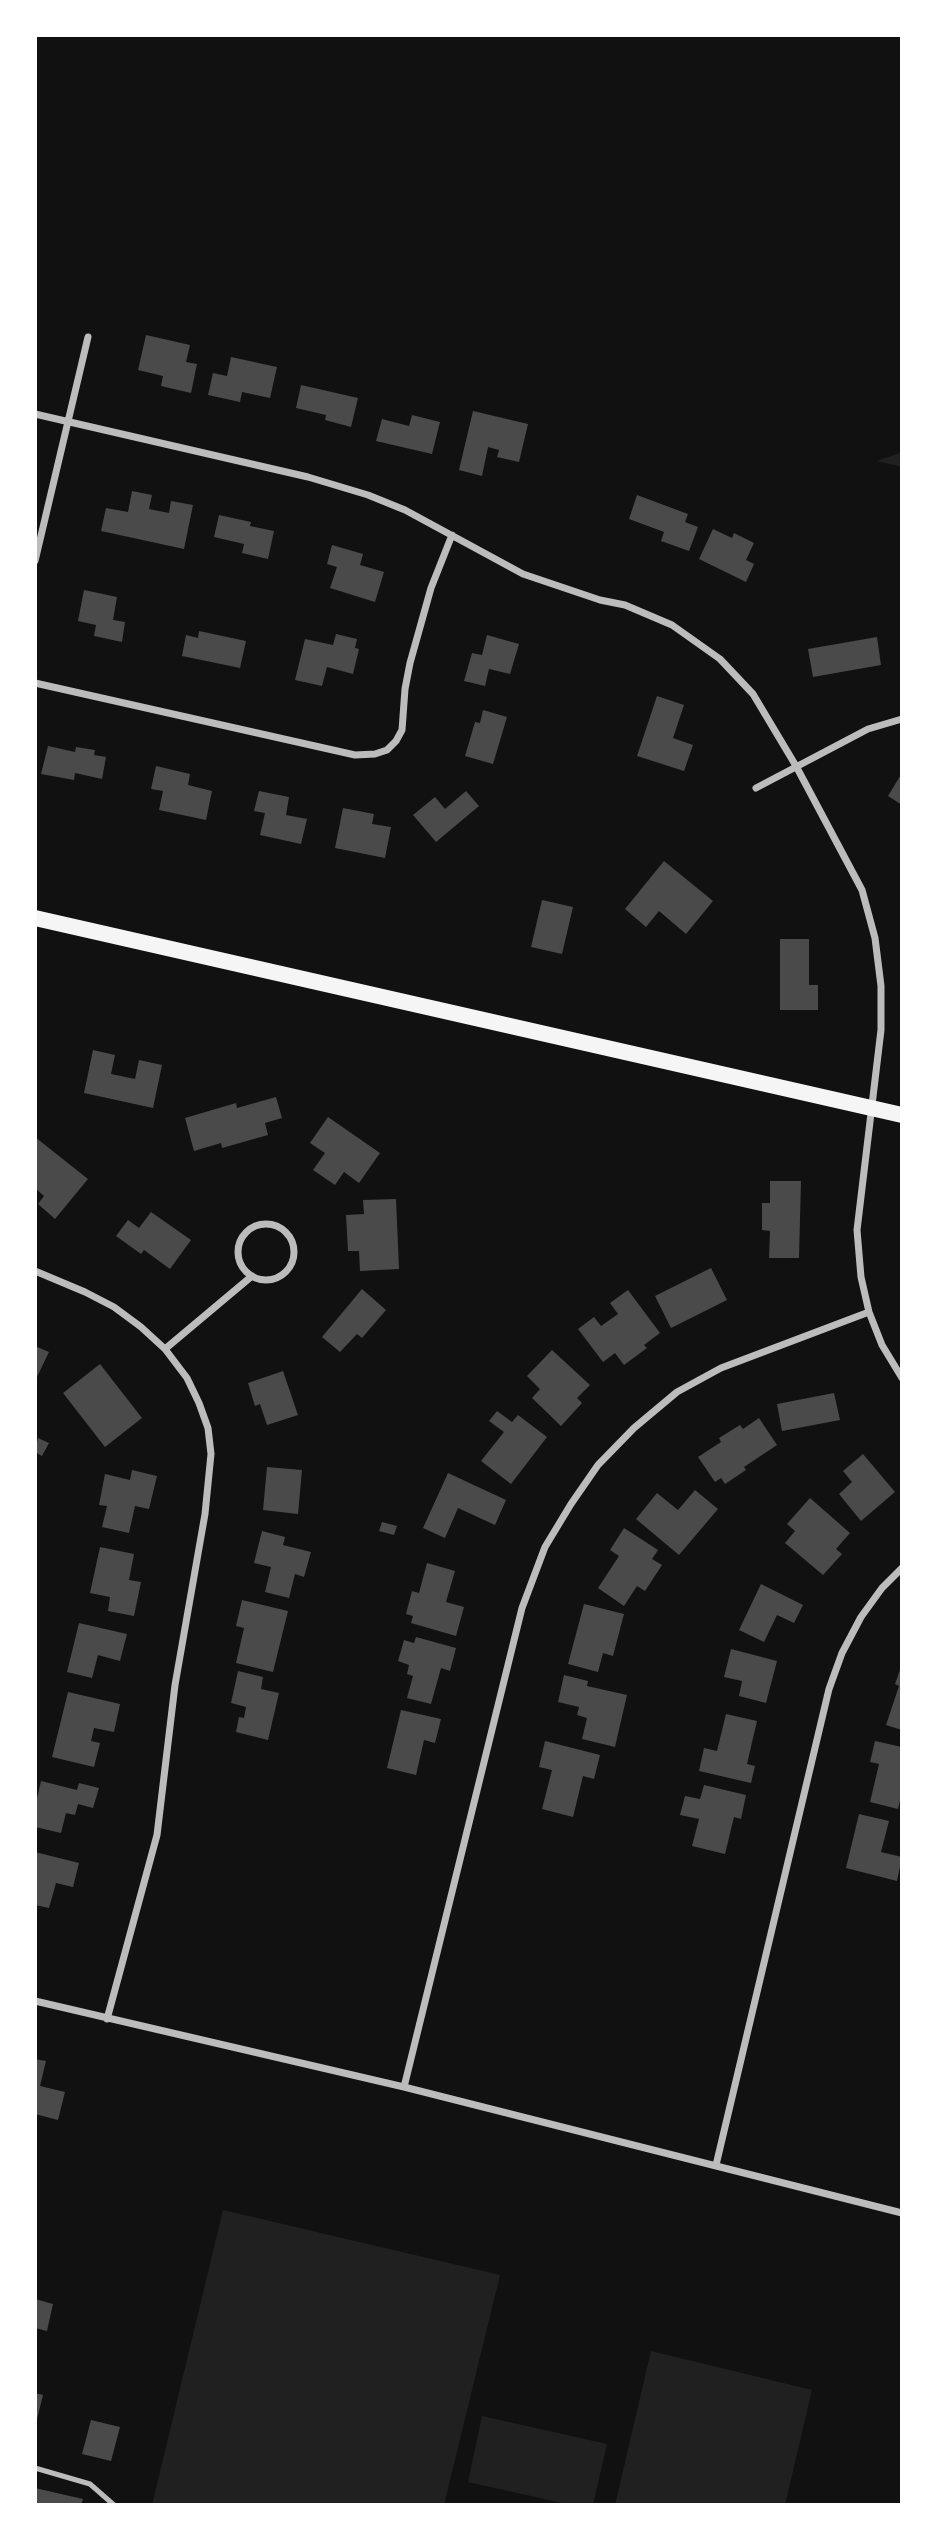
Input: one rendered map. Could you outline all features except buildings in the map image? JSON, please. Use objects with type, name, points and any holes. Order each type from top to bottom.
[{"type":"main road","points":[[35,918],[902,1115]]},
{"type":"street","points":[[35,561],[88,337]]},
{"type":"street","points":[[35,414],[336,484],[405,510],[523,574],[652,615],[720,659],[753,694],[796,766],[862,890],[875,938],[881,986],[881,1030],[857,1230],[869,1312],[882,1345],[902,1378]]},
{"type":"street","points":[[35,683],[355,755],[387,750],[402,730],[410,663],[432,588],[452,535]]},
{"type":"street","points":[[756,788],[868,729],[902,719]]},
{"type":"street","points":[[266,1224],[283,1229],[293,1244],[292,1263],[279,1277],[270,1280],[252,1276],[240,1262],[239,1244],[243,1236],[257,1225],[266,1224]]},
{"type":"street","points":[[35,1271],[114,1307],[164,1349],[187,1378],[199,1403],[208,1428],[211,1454],[205,1514],[175,1685],[157,1835],[107,2019]]},
{"type":"street","points":[[164,1349],[252,1276]]},
{"type":"street","points":[[404,2087],[522,1608],[545,1547],[570,1504],[598,1465],[634,1428],[677,1392],[720,1368],[869,1312]]},
{"type":"street","points":[[716,2165],[829,1689],[842,1653],[861,1617],[882,1588],[902,1568]]},
{"type":"street","points":[[35,2001],[404,2087],[902,2213]]},
{"type":"lane","points":[[35,2468],[90,2484],[114,2505]]},
{"type":"shaded area","points":[[902,452],[902,467],[877,461]]},
{"type":"shaded area","points":[[223,2210],[500,2275],[444,2505],[152,2505]]},
{"type":"shaded area","points":[[651,2351],[812,2390],[785,2505],[615,2505]]},
{"type":"shaded area","points":[[482,2416],[607,2444],[593,2505],[571,2505],[468,2482]]}]
